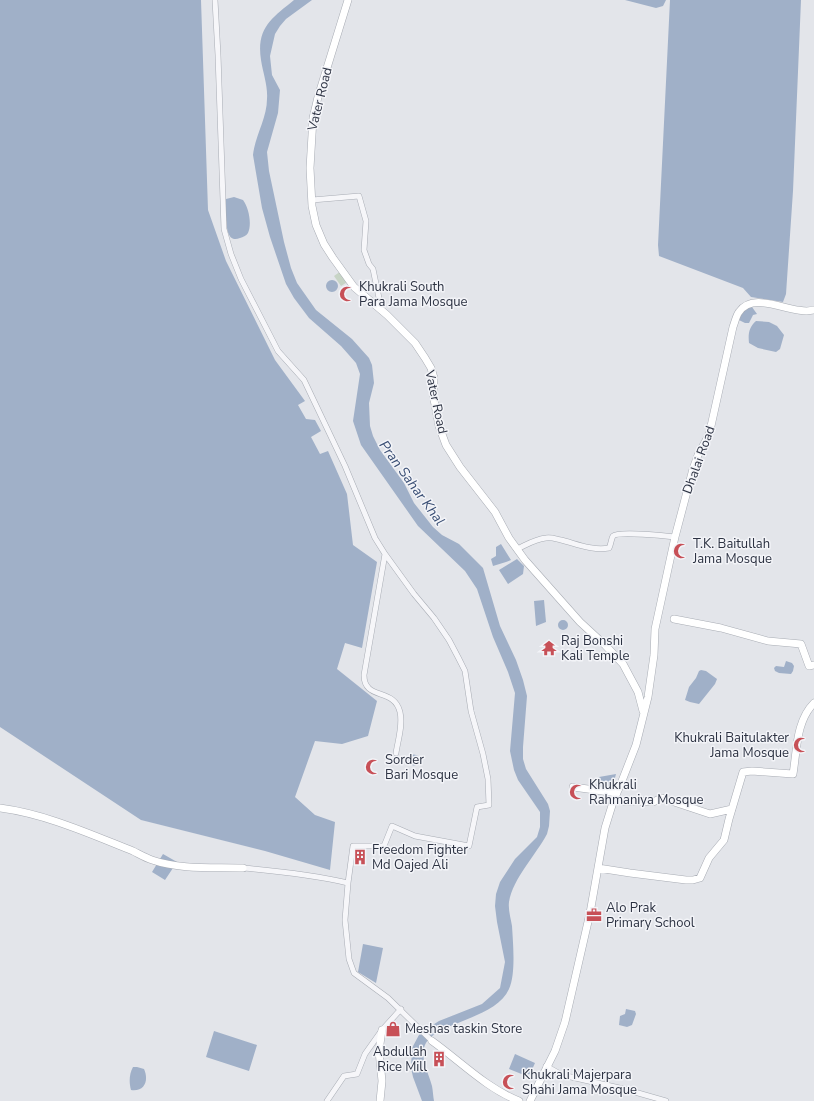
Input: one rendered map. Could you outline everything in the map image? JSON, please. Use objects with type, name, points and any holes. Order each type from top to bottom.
[{"type":"street","points":[[215,0],[224,229],[241,279],[278,351],[304,380],[345,466],[375,538],[385,554],[445,634],[465,671],[470,711],[488,779],[489,804],[477,807],[470,846],[415,836],[392,826],[384,846],[353,846],[345,920],[348,959],[354,973],[401,1009],[432,1041],[478,1077],[510,1098],[519,1101]]},
{"type":"street","name":"Vater Road","points":[[348,0],[313,118],[310,168],[312,200],[316,226],[324,244],[354,287],[379,308],[415,343],[425,358],[434,378],[433,394],[439,426],[446,445],[460,467],[495,512],[502,528],[539,577],[580,622],[623,664],[638,692],[643,711]]},
{"type":"street","points":[[312,200],[359,196],[366,221],[364,250],[369,264],[373,269],[379,298],[379,308]]},
{"type":"street","name":"Dhalai Road","points":[[530,1101],[555,1051],[565,1022],[590,913],[605,828],[636,745],[643,711],[648,697],[654,655],[655,629],[675,537],[693,469],[698,455],[709,434],[733,327],[744,306],[752,302],[761,302],[804,311],[814,310]]},
{"type":"street","points":[[517,549],[536,540],[548,538],[601,549],[609,548],[613,536],[616,535],[636,534],[675,537]]},
{"type":"street","points":[[385,554],[371,630],[364,683],[366,687],[388,696],[395,701],[400,712],[400,725],[396,752]]},
{"type":"street","points":[[674,619],[721,628],[768,641],[801,644],[809,666],[814,666]]},
{"type":"street","points":[[598,868],[670,878],[691,880],[700,878],[709,858],[724,840],[743,772],[752,771],[793,774],[800,727],[808,709],[814,703]]},
{"type":"street","points":[[573,787],[616,796],[625,802],[653,802],[662,798],[710,814],[732,809]]},
{"type":"street","points":[[0,808],[36,815],[93,835],[165,864],[188,867],[243,868],[280,871],[329,878],[348,883]]},
{"type":"street","points":[[327,1101],[344,1076],[357,1074],[365,1054],[382,1030],[401,1009]]},
{"type":"street","points":[[380,1101],[382,1081],[379,1051],[382,1030]]},
{"type":"street","points":[[547,1067],[562,1075],[624,1089],[666,1101]]},
{"type":"green space","points":[[341,271],[349,281],[341,286],[334,276]]},
{"type":"water","points":[[0,0],[201,0],[208,210],[226,261],[275,360],[305,401],[298,405],[306,419],[315,420],[321,431],[311,437],[320,454],[328,451],[347,494],[353,545],[377,562],[362,648],[345,643],[337,669],[377,701],[368,736],[342,744],[315,741],[295,797],[315,815],[335,822],[330,870],[265,851],[141,820],[0,727]]},
{"type":"water","points":[[294,0],[312,0],[286,19],[275,34],[270,56],[272,75],[280,90],[278,113],[267,152],[269,171],[291,268],[297,283],[316,310],[352,339],[369,358],[372,365],[374,383],[369,403],[370,426],[380,450],[404,483],[414,503],[433,527],[442,535],[459,544],[483,568],[500,626],[516,660],[527,696],[523,759],[526,769],[548,804],[550,811],[547,834],[520,875],[511,893],[509,911],[512,926],[514,958],[513,975],[509,989],[502,1000],[491,1008],[438,1032],[429,1039],[424,1048],[424,1062],[432,1086],[434,1101],[422,1101],[411,1068],[412,1048],[420,1033],[439,1021],[482,1004],[500,988],[505,962],[497,922],[495,906],[496,894],[500,882],[515,859],[537,837],[540,827],[540,812],[518,780],[514,770],[510,751],[515,693],[493,637],[477,589],[465,571],[418,526],[361,445],[353,421],[360,374],[356,363],[341,346],[309,318],[294,298],[286,284],[270,237],[262,208],[253,155],[265,113],[267,99],[260,49],[263,32],[267,25],[279,12]]},
{"type":"water","points":[[625,0],[666,0],[663,6],[656,8]]},
{"type":"water","points":[[670,0],[801,0],[793,191],[786,294],[783,302],[751,297],[743,288],[659,256],[658,245]]},
{"type":"water","points":[[234,197],[243,200],[247,207],[250,221],[248,233],[236,239],[233,239],[229,234],[225,207],[226,199]]},
{"type":"water","points":[[332,280],[336,282],[338,286],[336,290],[332,292],[328,290],[326,286],[328,282]]},
{"type":"water","points":[[752,307],[757,314],[753,315],[749,323],[739,320],[744,309]]},
{"type":"water","points":[[756,321],[769,322],[777,326],[784,335],[780,349],[776,352],[758,348],[749,343],[750,331]]},
{"type":"water","points":[[501,544],[511,560],[493,566],[491,559],[496,556],[496,547]]},
{"type":"water","points":[[517,559],[524,566],[523,574],[508,584],[499,570]]},
{"type":"water","points":[[544,600],[546,622],[536,626],[534,601]]},
{"type":"water","points":[[561,620],[565,620],[567,621],[567,629],[561,630],[558,627],[558,623]]},
{"type":"water","points":[[786,661],[792,663],[794,666],[791,674],[779,673],[775,671],[774,668],[776,666],[784,667]]},
{"type":"water","points":[[701,670],[706,671],[717,679],[715,684],[699,704],[685,700],[689,687]]},
{"type":"water","points":[[412,755],[416,755],[418,756],[418,764],[412,765],[409,762],[409,758]]},
{"type":"water","points":[[616,774],[612,789],[596,787],[599,777]]},
{"type":"water","points":[[163,854],[177,862],[165,880],[152,872]]},
{"type":"water","points":[[363,944],[383,948],[376,983],[358,972]]},
{"type":"water","points":[[626,1009],[635,1011],[636,1014],[632,1025],[627,1027],[619,1025],[620,1016],[625,1014]]},
{"type":"water","points":[[214,1031],[257,1045],[249,1071],[206,1057]]},
{"type":"water","points":[[515,1054],[535,1063],[530,1074],[524,1075],[509,1069]]},
{"type":"water","points":[[133,1067],[144,1069],[146,1077],[143,1087],[136,1090],[131,1090],[130,1084],[130,1076]]},
{"type":"place","name":"Khukrali South Para Jama Mosque","points":[[347,294]]},
{"type":"place","name":"T.K. Baitullah Jama Mosque","points":[[681,551]]},
{"type":"place","name":"Raj Bonshi Kali Temple","points":[[549,648]]},
{"type":"place","name":"Khukrali Baitulakter Jama Mosque","points":[[801,745]]},
{"type":"place","name":"Sorder Bari Mosque","points":[[373,767]]},
{"type":"place","name":"Khukrali Rahmaniya Mosque","points":[[577,792]]},
{"type":"place","name":"Freedom Fighter Md Oajed Ali","points":[[360,857]]},
{"type":"place","name":"Alo Prak Primary School","points":[[594,915]]},
{"type":"place","name":"Meshas taskin Store","points":[[393,1029]]},
{"type":"place","name":"Abdullah Rice Mill","points":[[439,1059]]},
{"type":"place","name":"Khukrali Majerpara Shahi Jama Mosque","points":[[510,1082]]},
{"type":"water label","name":"Pran Sahar Khal","points":[[412,483]]}]
